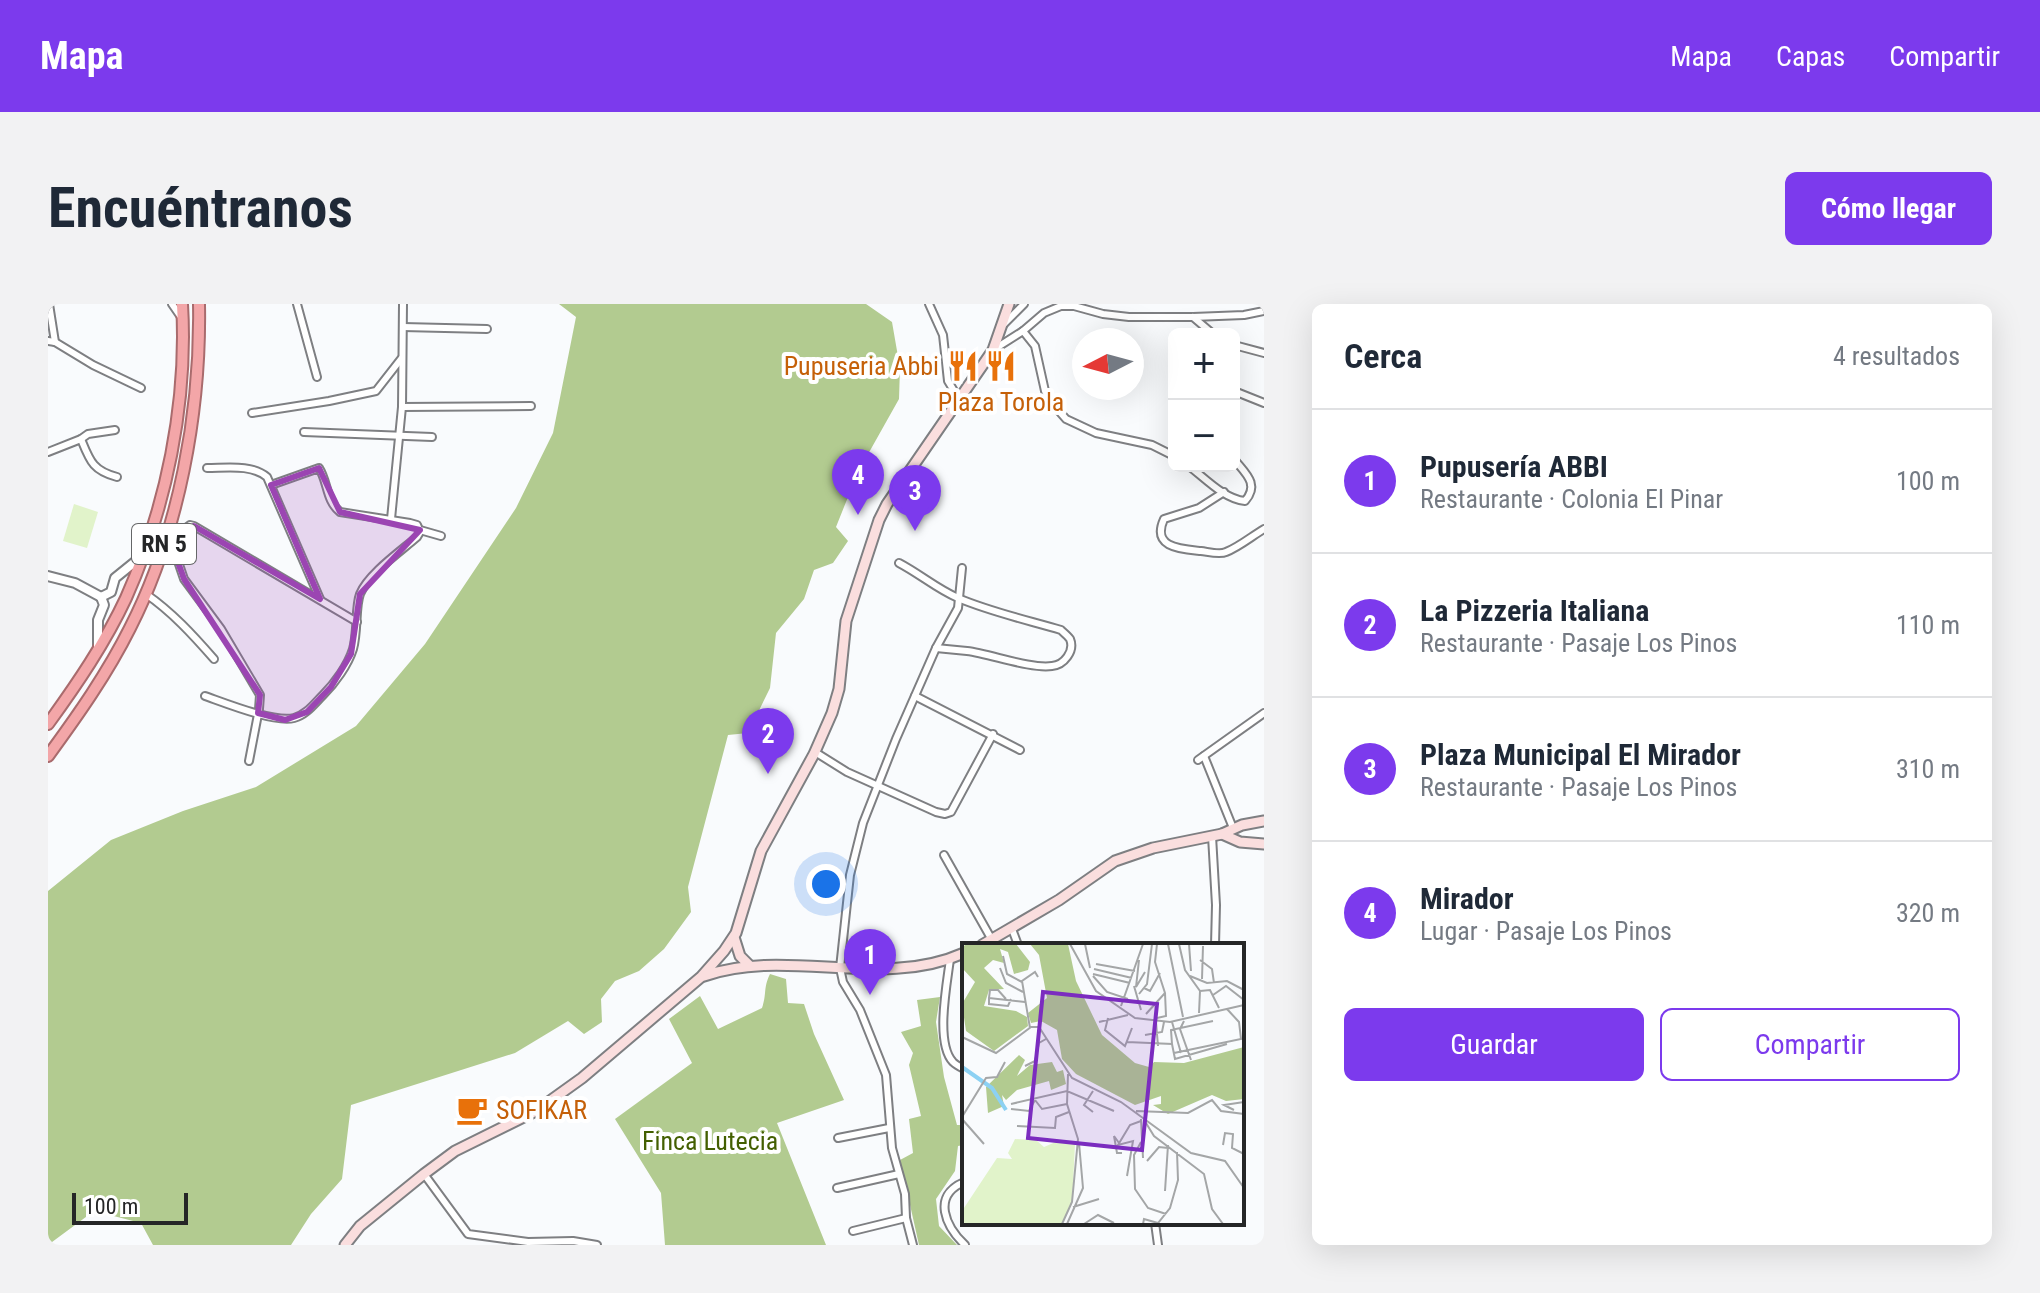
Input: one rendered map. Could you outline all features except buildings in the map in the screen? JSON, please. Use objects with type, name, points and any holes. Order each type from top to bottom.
[{"type":"highway","name":"RN 5","points":[[48,724],[98,650],[126,598],[161,497],[181,382],[182,304]]},
{"type":"highway","name":"RN 5","points":[[48,756],[109,668],[146,594],[168,532],[191,423],[200,342],[199,304]]},
{"type":"main road","points":[[345,1245],[360,1226],[455,1151],[547,1105],[701,977],[734,937],[761,851],[815,752],[837,696],[846,621],[876,527],[887,504],[993,350],[1002,326],[1015,306]]},
{"type":"main road","points":[[986,943],[1059,900],[1115,861],[1153,848],[1217,835],[1263,818]]},
{"type":"main road","points":[[1217,835],[1240,842],[1264,844]]},
{"type":"main road","points":[[734,937],[736,950],[749,965]]},
{"type":"main road","points":[[701,977],[749,965],[889,969],[950,959],[962,954]]},
{"type":"street","points":[[49,304],[52,342],[141,388]]},
{"type":"street","points":[[172,304],[183,319]]},
{"type":"street","points":[[297,304],[317,377]]},
{"type":"street","points":[[391,519],[402,407],[403,304]]},
{"type":"street","points":[[929,304],[943,335],[948,381],[959,399]]},
{"type":"street","points":[[993,350],[1044,313],[1061,306],[1116,316],[1193,317],[1264,311]]},
{"type":"street","points":[[1193,317],[1206,328]]},
{"type":"street","points":[[403,327],[487,329]]},
{"type":"street","points":[[1023,331],[1035,346],[1045,391],[1066,419],[1096,433],[1152,445],[1168,453]]},
{"type":"street","points":[[1240,347],[1264,353]]},
{"type":"street","points":[[252,413],[376,391],[401,359]]},
{"type":"street","points":[[1240,393],[1264,403]]},
{"type":"street","points":[[402,407],[531,406]]},
{"type":"street","points":[[48,452],[88,434],[115,430]]},
{"type":"street","points":[[304,432],[432,437]]},
{"type":"street","points":[[81,439],[88,457],[99,472],[117,477]]},
{"type":"street","points":[[1197,472],[1224,492],[1245,501],[1251,494],[1249,478],[1240,467]]},
{"type":"street","points":[[207,468],[260,471],[267,477],[320,599]]},
{"type":"street","points":[[271,485],[319,468],[331,501],[340,512],[417,525],[420,530],[441,536]]},
{"type":"street","points":[[1224,492],[1199,508],[1164,519],[1160,529],[1168,545],[1224,554],[1264,529]]},
{"type":"street","points":[[175,554],[186,528],[194,526],[357,622]]},
{"type":"street","points":[[205,696],[285,720],[307,712],[331,687],[351,654],[357,635],[360,594],[375,573],[417,537],[420,530]]},
{"type":"street","points":[[168,532],[184,579],[221,629],[260,695],[249,761]]},
{"type":"street","points":[[101,597],[111,592],[120,573],[141,557]]},
{"type":"street","points":[[899,563],[959,598],[1061,630],[1069,637],[1071,644],[1064,662],[1055,666],[936,648]]},
{"type":"street","points":[[913,1245],[906,1218],[905,1194],[892,1148],[886,1075],[860,1010],[843,982],[840,968],[850,875],[863,823],[936,648],[958,608],[962,568]]},
{"type":"street","points":[[48,576],[75,583],[101,597],[104,605],[98,620],[98,650]]},
{"type":"street","points":[[146,594],[165,607],[214,659]]},
{"type":"street","points":[[915,696],[1020,750]]},
{"type":"street","points":[[1233,828],[1201,758],[1264,713]]},
{"type":"street","points":[[815,752],[847,772],[945,814],[951,812],[993,734]]},
{"type":"street","points":[[1215,943],[1217,835]]},
{"type":"street","points":[[944,855],[992,940]]},
{"type":"street","points":[[1012,929],[1017,943]]},
{"type":"street","points":[[950,959],[943,1034],[952,1061],[962,1068]]},
{"type":"street","points":[[838,1138],[889,1128]]},
{"type":"street","points":[[424,1174],[468,1234],[528,1242],[573,1241],[597,1245]]},
{"type":"street","points":[[837,1188],[899,1174]]},
{"type":"street","points":[[962,1182],[949,1193],[945,1206],[946,1218],[954,1234],[965,1245]]},
{"type":"street","points":[[853,1231],[906,1218]]},
{"type":"street","points":[[1155,1225],[1158,1245]]},
{"type":"highlighted area","points":[[319,468],[340,512],[420,530],[360,594],[351,654],[331,687],[307,712],[285,720],[258,713],[260,695],[184,579],[175,554],[194,526],[320,599],[271,485]]},
{"type":"green space","points":[[559,304],[866,304],[892,322],[900,368],[899,399],[858,472],[836,527],[848,541],[833,563],[814,570],[804,599],[776,633],[770,688],[748,733],[728,735],[688,887],[691,912],[664,949],[639,971],[615,981],[601,999],[602,1022],[584,1034],[568,1021],[515,1053],[351,1105],[342,1179],[311,1214],[291,1245],[153,1245],[141,1223],[94,1211],[48,1245],[48,891],[111,840],[183,811],[256,787],[356,726],[425,644],[516,508],[553,433],[576,317]]},
{"type":"green space","points":[[74,504],[98,512],[87,548],[63,541]]},
{"type":"green space","name":"Finca Lutecia","points":[[770,974],[786,979],[788,1003],[804,1004],[844,1100],[777,1123],[826,1245],[665,1245],[661,1193],[615,1119],[692,1063],[669,1019],[700,996],[718,1029],[762,1008]]},
{"type":"green space","points":[[940,997],[936,1022],[944,1077],[957,1125],[962,1125],[962,1145],[958,1146],[955,1171],[936,1199],[939,1226],[957,1245],[919,1245],[900,1160],[913,1153],[909,1119],[921,1116],[909,1065],[913,1053],[901,1032],[921,1026],[917,1000]]},
{"type":"place","name":"Pupuseria Abbi","points":[[963,366]]},
{"type":"place","name":"Plaza Torola","points":[[1001,366]]},
{"type":"place","name":"Mirador","points":[[858,515]]},
{"type":"place","name":"Plaza Municipal El Mirador","points":[[915,531]]},
{"type":"place","name":"La Pizzeria Italiana","points":[[768,774]]},
{"type":"place","name":"Pupusería ABBI","points":[[870,995]]},
{"type":"place","name":"SOFIKAR","points":[[472,1110]]}]
